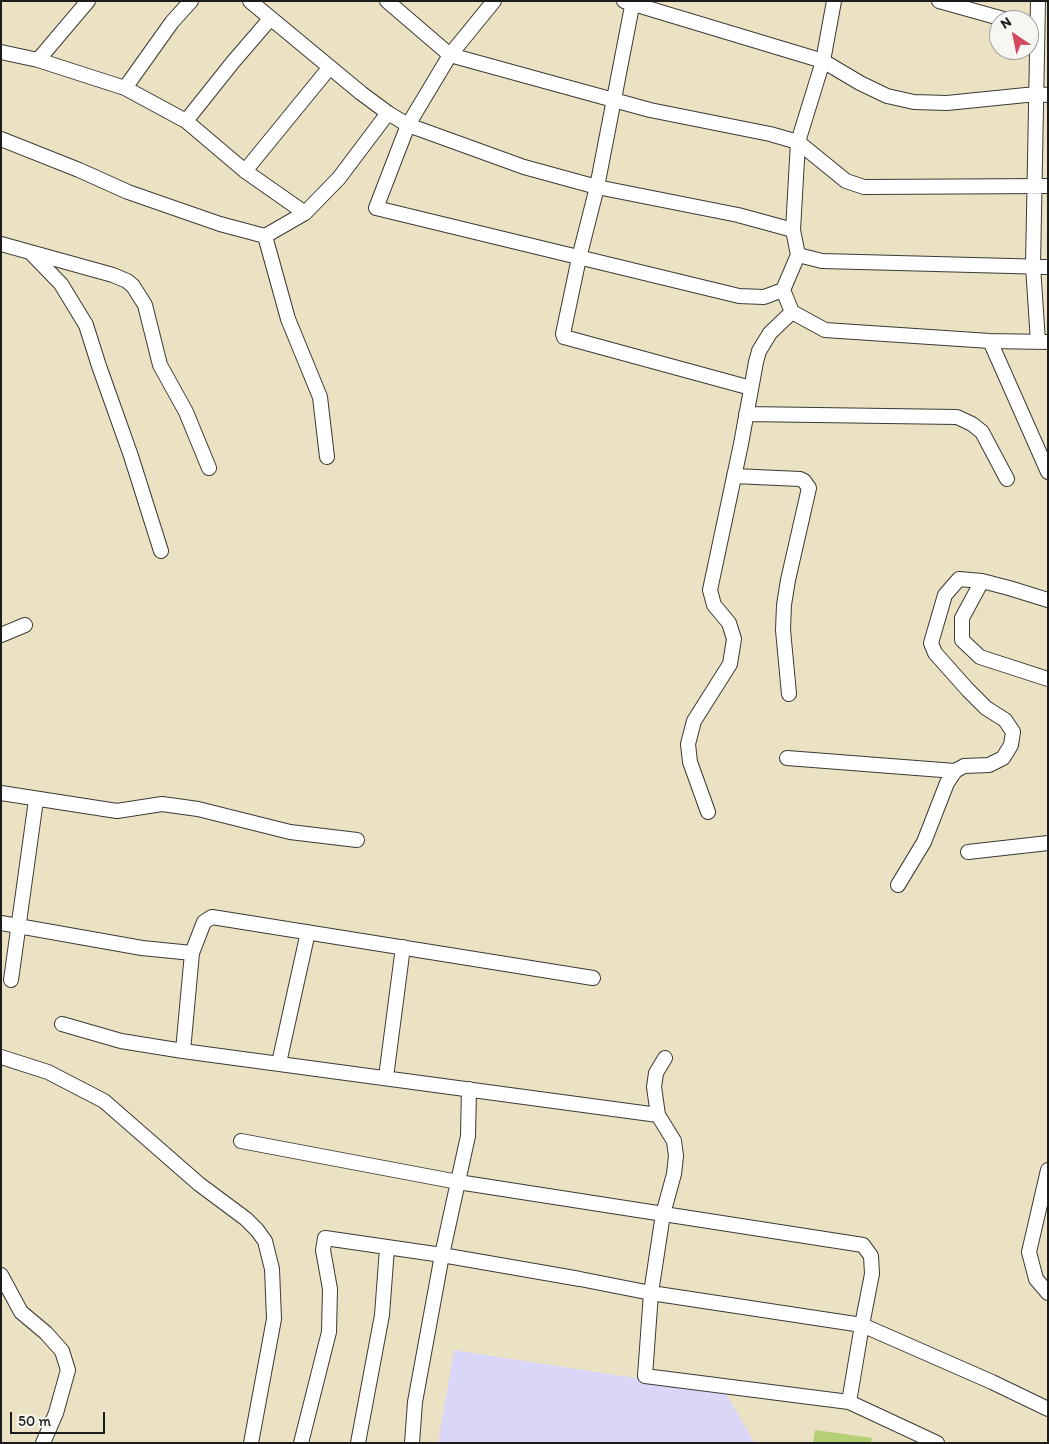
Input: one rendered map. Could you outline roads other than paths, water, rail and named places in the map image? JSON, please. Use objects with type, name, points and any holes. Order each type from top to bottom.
[{"type":"street","points":[[38,60],[88,1]]},
{"type":"street","points":[[125,88],[172,22],[190,1]]},
{"type":"street","points":[[250,1],[388,113],[408,125],[524,167],[597,187],[738,215],[793,230]]},
{"type":"street","points":[[388,1],[450,55],[650,110],[770,134],[798,142],[846,181],[864,187],[1042,186]]},
{"type":"street","points":[[494,1],[450,55],[408,125],[376,208],[739,296],[764,297],[782,290],[798,255],[793,230],[798,142],[823,61],[834,1]]},
{"type":"street","points":[[939,1],[989,15]]},
{"type":"street","points":[[751,388],[564,337],[562,332],[597,187],[615,100],[630,2],[823,61],[860,83],[887,96],[914,102],[947,103],[1042,94]]},
{"type":"street","points":[[186,121],[270,19]]},
{"type":"street","points":[[782,290],[792,312],[825,330],[990,341],[1043,342],[1033,266],[1042,186],[1042,94],[1039,45]]},
{"type":"street","points":[[1,52],[38,60],[125,88],[186,121],[245,171],[305,213]]},
{"type":"street","points":[[245,171],[330,67]]},
{"type":"street","points":[[1,139],[128,192],[220,224],[265,236],[305,213],[339,178],[388,113]]},
{"type":"street","points":[[265,236],[288,319],[320,397],[327,456]]},
{"type":"street","points":[[1,244],[120,278],[127,281],[138,292],[144,305],[160,365],[189,419],[209,468]]},
{"type":"street","points":[[29,251],[61,284],[86,324],[98,366],[131,456],[161,551]]},
{"type":"street","points":[[798,255],[822,261],[1033,266],[1048,268]]},
{"type":"street","points":[[708,812],[690,762],[688,744],[694,721],[726,672],[734,648],[732,627],[714,605],[710,590],[756,362],[764,342],[792,312]]},
{"type":"street","points":[[990,341],[1048,472]]},
{"type":"street","points":[[746,414],[957,417],[972,424],[982,432],[1006,479]]},
{"type":"street","points":[[734,476],[800,479],[804,481],[808,488],[784,605],[783,630],[789,694]]},
{"type":"street","points":[[898,884],[924,842],[955,771],[964,766],[989,764],[1003,758],[1012,745],[1014,732],[1005,720],[986,708],[935,653],[931,643],[945,595],[959,579],[982,581],[1048,600]]},
{"type":"street","points":[[982,581],[962,618],[962,640],[980,657],[1048,679]]},
{"type":"street","points":[[1,635],[25,625]]},
{"type":"street","points":[[787,758],[955,771]]},
{"type":"street","points":[[1,793],[36,800],[117,811],[162,804],[171,805],[198,809],[290,832],[357,840]]},
{"type":"street","points":[[11,980],[36,800]]},
{"type":"street","points":[[968,852],[1048,843]]},
{"type":"street","points":[[184,1051],[192,953],[204,922],[212,917],[593,978]]},
{"type":"street","points":[[1,923],[142,948],[192,953]]},
{"type":"street","points":[[279,1063],[308,932]]},
{"type":"street","points":[[386,1078],[403,947]]},
{"type":"street","points":[[62,1024],[121,1041],[184,1051],[658,1115]]},
{"type":"street","points":[[1,1057],[48,1072],[104,1102],[199,1184],[246,1219],[265,1241],[272,1269],[274,1319],[251,1443]]},
{"type":"street","points":[[665,1058],[656,1073],[654,1088],[658,1115],[674,1141],[676,1156],[674,1174],[664,1214],[652,1293],[645,1376],[849,1402],[936,1443]]},
{"type":"street","points":[[412,1443],[415,1402],[442,1256],[468,1136],[469,1089]]},
{"type":"street","points":[[241,1141],[458,1182],[863,1245],[872,1256],[872,1274],[849,1402]]},
{"type":"street","points":[[1048,1170],[1029,1252],[1036,1279],[1048,1293]]},
{"type":"street","points":[[301,1443],[329,1332],[330,1289],[323,1250],[325,1238],[580,1279],[652,1293],[862,1324],[1048,1409]]},
{"type":"street","points":[[358,1443],[382,1315],[387,1248]]},
{"type":"street","points":[[1,1275],[20,1312],[46,1333],[62,1351],[68,1370],[56,1413],[43,1443]]}]
